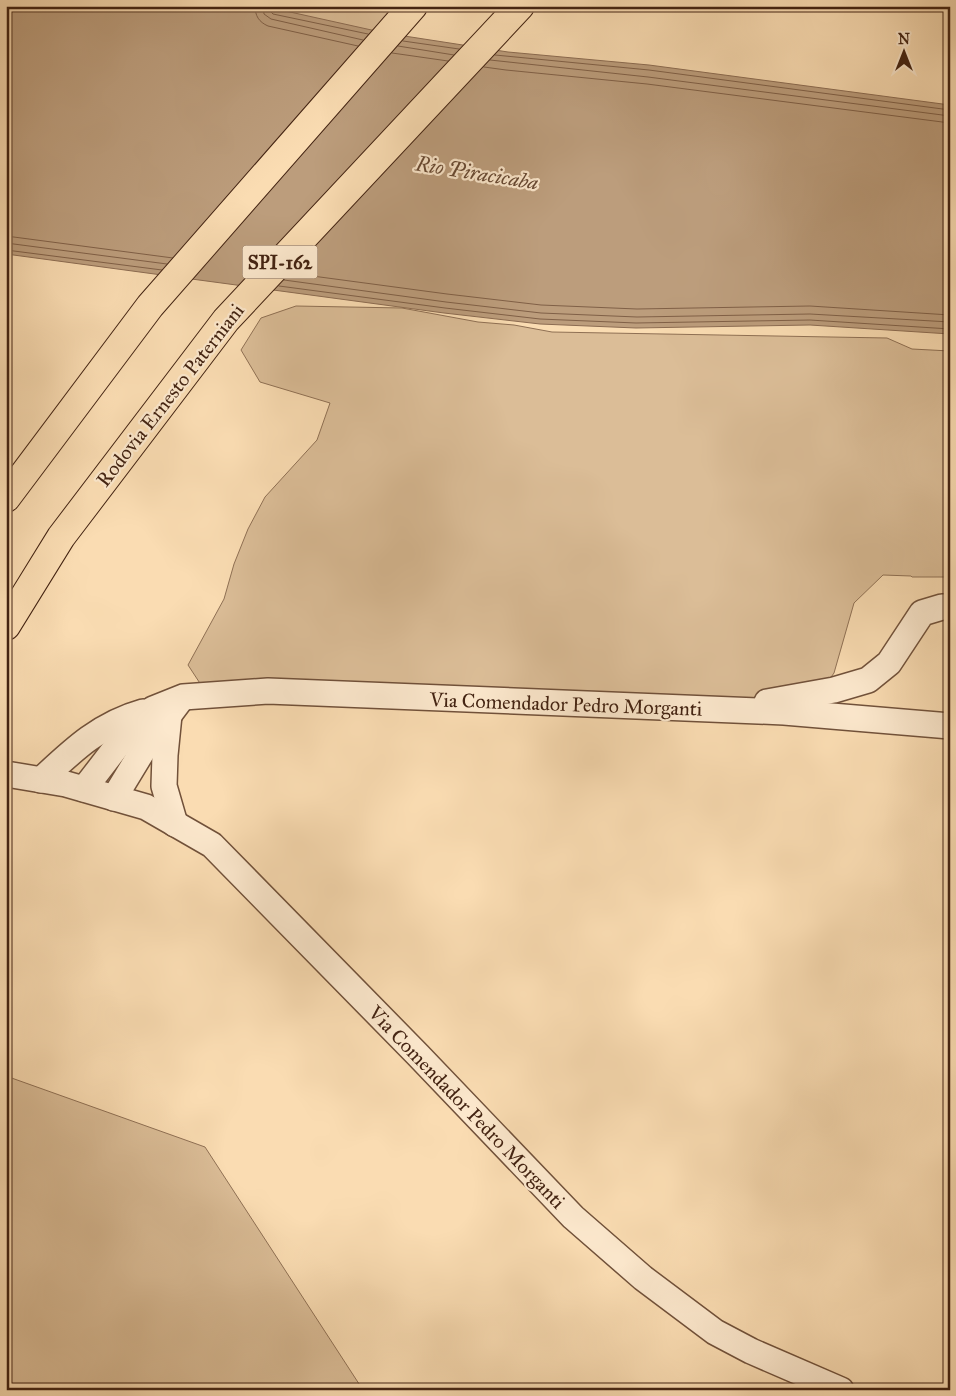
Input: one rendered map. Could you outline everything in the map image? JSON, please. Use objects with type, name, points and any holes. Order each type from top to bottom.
[{"type":"highway","name":"SPI-162","points":[[6,498],[150,306],[413,6]]},
{"type":"highway","name":"Rodovia Ernesto Paterniani","points":[[6,626],[61,537],[226,320],[520,6]]},
{"type":"street","points":[[717,710],[834,690],[868,680],[889,663],[922,613],[942,607],[950,607]]},
{"type":"street","name":"Via Comendador Pedro Morganti","points":[[41,780],[91,736],[126,717],[168,706],[268,691],[784,712],[950,726]]},
{"type":"street","points":[[84,789],[131,728],[168,706]]},
{"type":"street","points":[[114,798],[168,706]]},
{"type":"street","points":[[168,706],[164,786],[175,824]]},
{"type":"street","name":"Via Comendador Pedro Morganti","points":[[6,774],[66,784],[146,807],[212,845],[418,1055],[573,1217],[643,1278],[715,1332],[751,1351],[841,1390]]},
{"type":"shaded area","points":[[259,6],[413,6],[387,35]]},
{"type":"shaded area","points":[[296,306],[402,308],[478,322],[514,325],[552,332],[887,338],[912,349],[950,351],[949,577],[883,575],[854,603],[834,673],[814,701],[207,694],[188,665],[224,599],[234,564],[248,529],[265,497],[317,440],[330,403],[260,382],[241,350],[261,318]]},
{"type":"shaded area","points":[[6,1076],[205,1147],[363,1390],[6,1390]]},
{"type":"water","name":"Rio Piracicaba","points":[[6,6],[263,6],[385,33],[508,52],[649,65],[950,105],[950,334],[810,325],[636,328],[540,324],[444,313],[6,254]]}]
